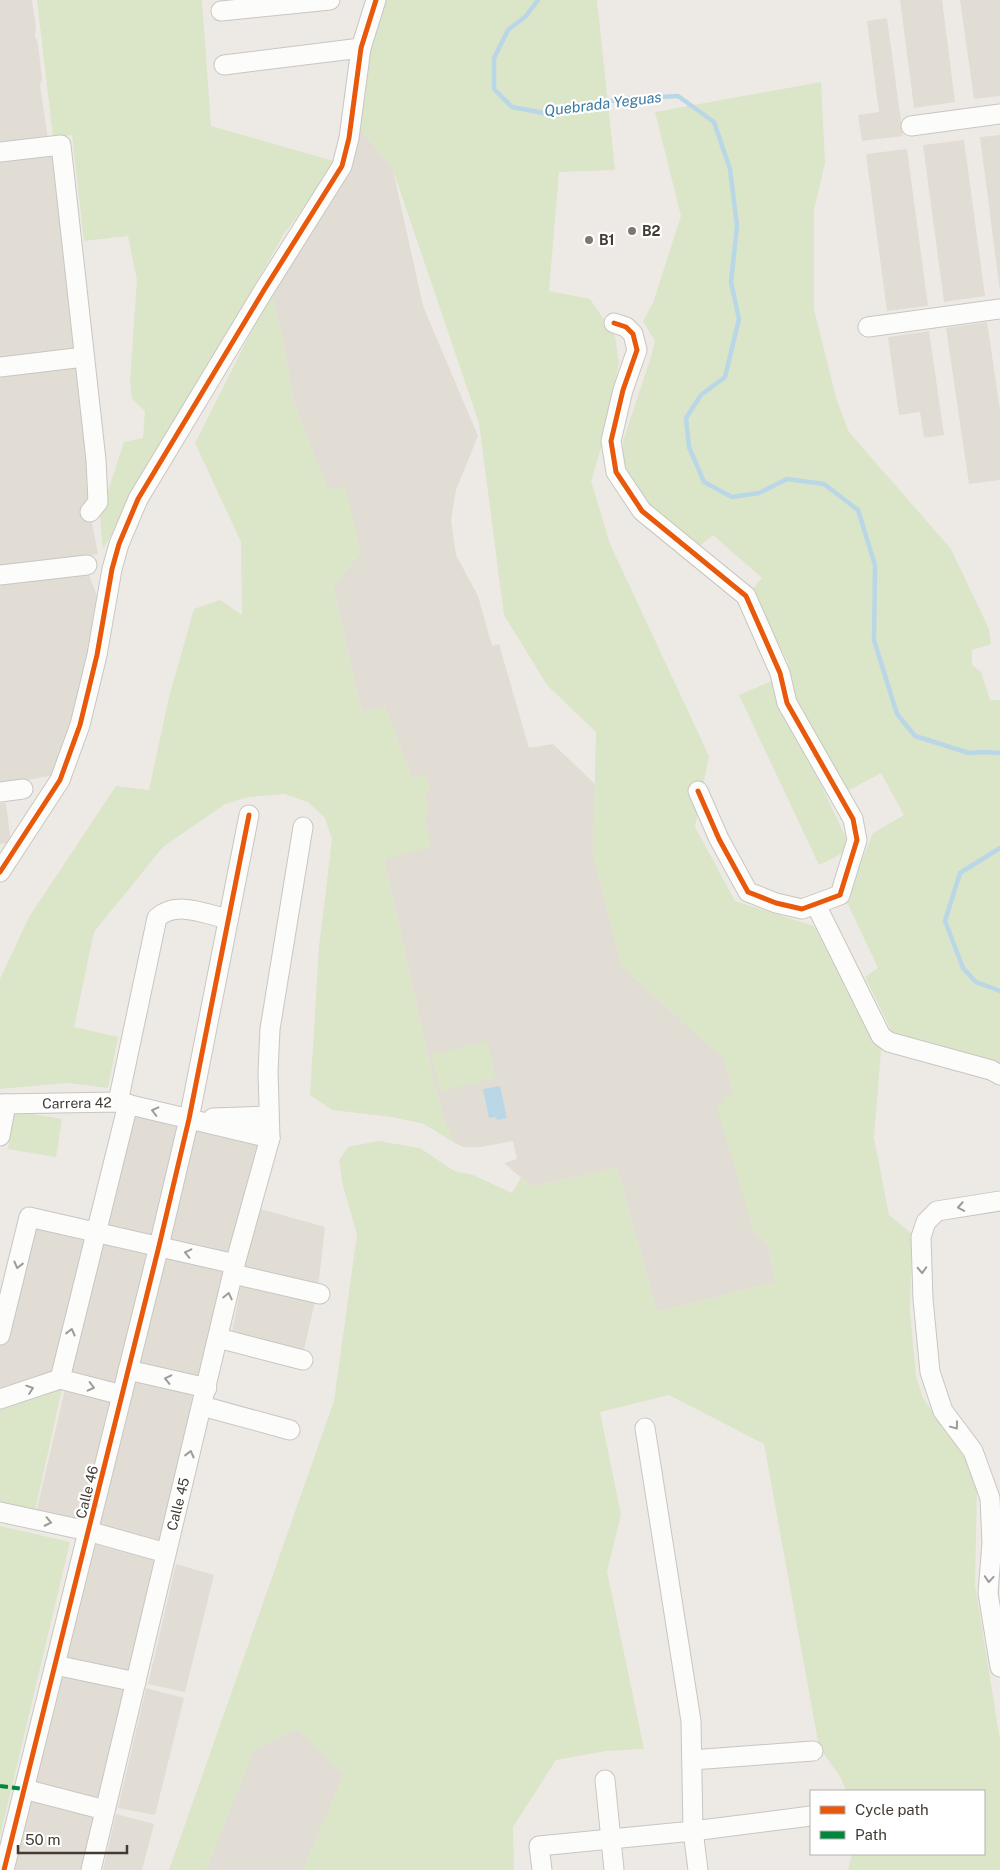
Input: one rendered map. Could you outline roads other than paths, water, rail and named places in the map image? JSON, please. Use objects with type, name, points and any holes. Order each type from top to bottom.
[{"type":"street","points":[[222,11],[330,0]]},
{"type":"street","points":[[0,872],[60,780],[80,725],[97,655],[112,569],[119,544],[138,499],[259,298],[342,166],[361,48],[376,0]]},
{"type":"street","points":[[224,65],[361,48]]},
{"type":"street","points":[[911,126],[1000,114]]},
{"type":"street","points":[[0,152],[61,145],[96,460],[98,502],[90,512]]},
{"type":"street","points":[[868,327],[1000,309]]},
{"type":"street","points":[[614,322],[626,327],[633,334],[637,350],[623,390],[611,441],[616,472],[642,511],[746,596],[780,673],[787,703],[853,819],[857,840],[840,895],[802,909],[776,903],[748,892],[719,840],[698,791]]},
{"type":"street","points":[[0,367],[84,357]]},
{"type":"street","points":[[0,575],[87,565]]},
{"type":"street","points":[[0,792],[23,789]]},
{"type":"street","name":"Calle 46","points":[[4,1870],[189,1119],[249,815]]},
{"type":"street","name":"Calle 45","points":[[91,1870],[234,1269],[270,1138],[268,1066],[270,1029],[303,827]]},
{"type":"street","points":[[816,905],[881,1036],[889,1042],[991,1070],[1000,1075]]},
{"type":"street","points":[[60,1379],[123,1103],[157,918],[164,912],[180,908],[228,918]]},
{"type":"street","name":"Carrera 42","points":[[3,1104],[123,1103],[270,1138]]},
{"type":"street","points":[[0,1136],[3,1104]]},
{"type":"street","points":[[189,1119],[269,1116]]},
{"type":"street","points":[[1000,1201],[937,1211],[926,1222],[921,1237],[922,1299],[930,1372],[943,1411],[973,1451],[990,1498],[992,1543],[988,1593],[1000,1667]]},
{"type":"street","points":[[0,1335],[29,1217],[159,1246],[320,1294]]},
{"type":"street","points":[[218,1338],[303,1360]]},
{"type":"street","points":[[128,1370],[207,1388]]},
{"type":"street","points":[[0,1399],[60,1379],[122,1395]]},
{"type":"street","points":[[202,1406],[290,1430]]},
{"type":"street","points":[[645,1428],[691,1721],[693,1831],[698,1870]]},
{"type":"street","points":[[0,1512],[88,1531],[166,1553]]},
{"type":"street","points":[[55,1665],[136,1682]]},
{"type":"street","points":[[692,1760],[813,1751]]},
{"type":"street","points":[[605,1780],[614,1870]]},
{"type":"street","points":[[24,1789],[105,1810]]},
{"type":"street","points":[[542,1870],[539,1846],[693,1831],[810,1816]]},
{"type":"water","points":[[500,1086],[507,1118],[497,1120],[496,1117],[489,1118],[483,1089]]},
{"type":"waterway","name":"Quebrada Yeguas","points":[[538,0],[526,16],[508,30],[494,58],[494,89],[512,107],[549,114],[591,104],[624,99],[678,96],[714,122],[730,169],[737,226],[731,282],[739,319],[725,377],[701,395],[686,418],[689,447],[704,482],[732,497],[759,493],[787,479],[824,484],[858,510],[875,565],[874,640],[897,714],[915,736],[969,753],[1000,753]]},
{"type":"waterway","name":"Quebrada Yeguas","points":[[1000,848],[960,873],[945,921],[963,968],[976,982],[1000,991]]},
{"type":"place","name":"B2","points":[[632,231]]},
{"type":"place","name":"B1","points":[[589,240]]}]
